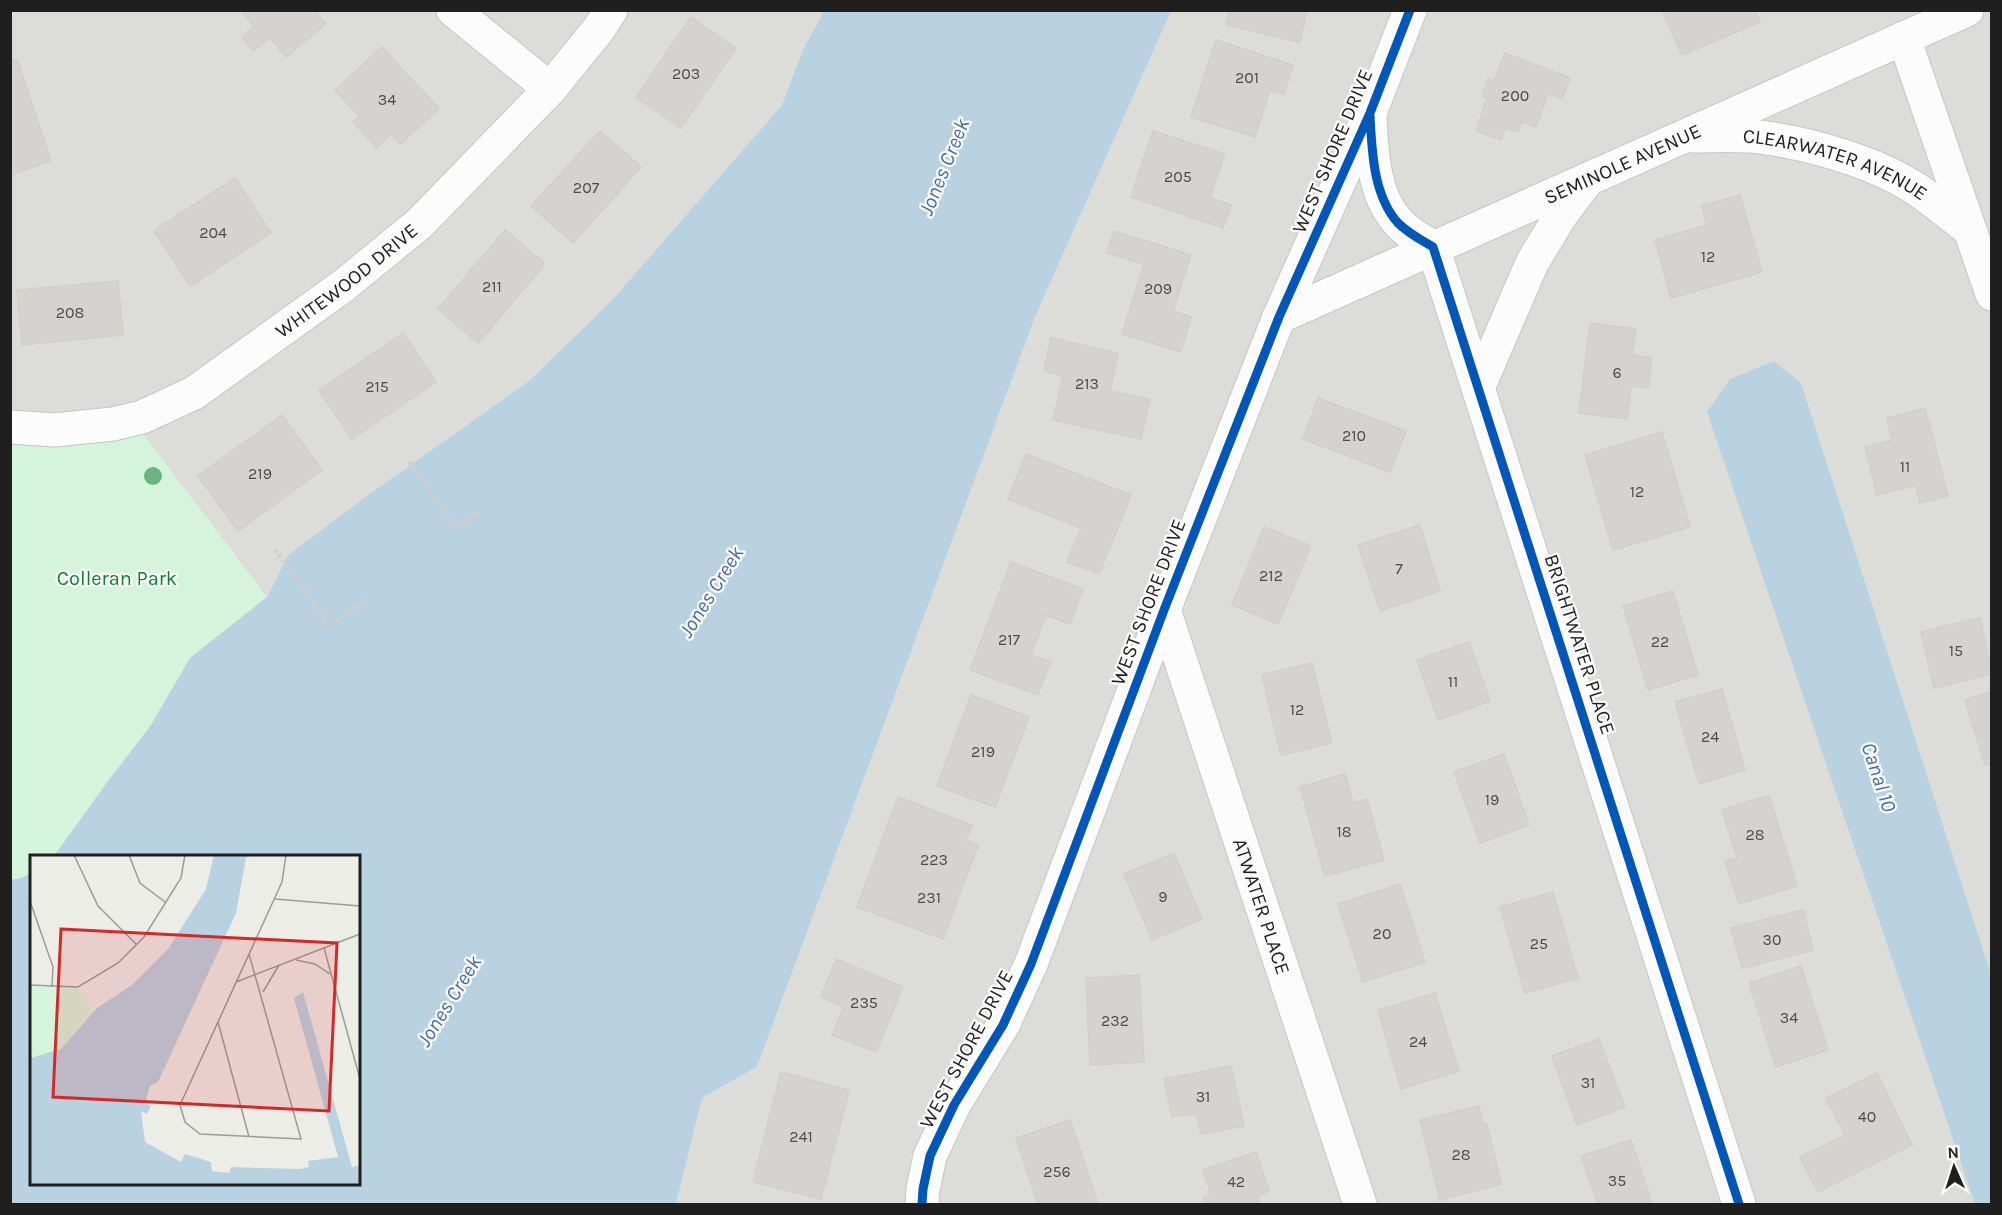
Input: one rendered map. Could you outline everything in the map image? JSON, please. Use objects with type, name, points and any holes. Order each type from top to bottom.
[{"type":"street","points":[[453,10],[550,88]]},
{"type":"street","name":"WHITEWOOD DRIVE","points":[[10,427],[56,430],[113,424],[142,417],[194,393],[343,286],[420,223],[550,88],[598,30],[611,10]]},
{"type":"street","name":"WEST SHORE DRIVE","points":[[922,1204],[930,1156],[954,1105],[1003,1025],[1031,964],[1164,610],[1279,316],[1370,112],[1410,10]]},
{"type":"street","name":"SEMINOLE AVENUE","points":[[1279,316],[1967,10]]},
{"type":"street","name":"CLEARWATER AVENUE","points":[[1904,38],[1992,294]]},
{"type":"street","points":[[1370,112],[1371,148],[1380,190],[1387,207],[1398,223],[1433,247]]},
{"type":"street","name":"CLEARWATER AVENUE","points":[[1685,135],[1765,138],[1809,146],[1849,159],[1887,174],[1918,190],[1970,230]]},
{"type":"street","points":[[1479,386],[1532,263],[1561,215],[1588,178]]},
{"type":"street","name":"BRIGHTWATER PLACE","points":[[1433,247],[1739,1204]]},
{"type":"street","name":"ATWATER PLACE","points":[[1164,610],[1360,1204]]},
{"type":"path","points":[[409,462],[457,529],[482,512]]},
{"type":"path","points":[[275,550],[330,626],[370,597]]},
{"type":"shaded area","points":[[11,11],[824,11],[803,49],[782,105],[614,298],[529,381],[368,495],[288,555],[267,597],[33,855],[30,855],[30,860],[11,900]]},
{"type":"shaded area","points":[[1171,11],[1991,11],[1991,1204],[676,1204],[702,1098],[757,1067],[1035,317]]},
{"type":"green space","name":"Colleran Park","points":[[134,422],[267,597],[190,658],[85,855],[30,855],[30,894],[10,900],[10,432]]},
{"type":"water","name":"Jones Creek","points":[[824,11],[1171,11],[1035,317],[757,1067],[702,1098],[676,1204],[11,1204],[11,880],[30,874],[30,1185],[360,1185],[360,855],[55,855],[151,725],[190,658],[267,597],[288,555],[368,495],[529,381],[614,298],[782,105],[803,49]]},
{"type":"water","name":"Canal 10","points":[[1774,361],[1801,383],[1991,975],[1991,1204],[1975,1204],[1707,412],[1730,379]]},
{"type":"building","points":[[241,10],[314,10],[326,24],[286,57],[270,38],[253,51],[242,37],[254,26]]},
{"type":"building","points":[[1229,10],[1307,10],[1300,42],[1226,25]]},
{"type":"building","points":[[1665,10],[1755,10],[1760,22],[1682,55],[1663,12]]},
{"type":"building","points":[[691,17],[736,48],[681,128],[636,97]]},
{"type":"building","points":[[1216,40],[1293,65],[1284,94],[1270,90],[1255,137],[1191,117]]},
{"type":"building","points":[[382,47],[439,109],[400,144],[391,134],[377,148],[353,122],[359,116],[335,90]]},
{"type":"building","points":[[1505,53],[1570,78],[1562,98],[1548,93],[1536,127],[1522,122],[1518,132],[1506,128],[1501,140],[1476,131],[1487,98],[1482,97],[1488,79],[1494,81]]},
{"type":"building","points":[[17,59],[51,161],[10,175],[10,61]]},
{"type":"building","points":[[600,131],[641,167],[573,243],[531,206]]},
{"type":"building","points":[[1153,131],[1225,154],[1210,198],[1231,205],[1223,228],[1131,197]]},
{"type":"building","points":[[235,178],[271,233],[190,286],[154,231]]},
{"type":"building","points":[[1740,195],[1762,272],[1671,298],[1655,240],[1707,225],[1702,206]]},
{"type":"building","points":[[505,230],[545,264],[478,343],[438,309]]},
{"type":"building","points":[[1114,231],[1191,255],[1173,311],[1191,317],[1181,352],[1122,334],[1144,264],[1107,253]]},
{"type":"building","points":[[118,281],[123,335],[22,345],[17,290]]},
{"type":"building","points":[[1590,323],[1636,329],[1632,355],[1652,358],[1648,388],[1631,386],[1627,419],[1579,413]]},
{"type":"building","points":[[403,333],[436,382],[352,439],[319,390]]},
{"type":"building","points":[[1051,338],[1118,353],[1110,391],[1150,399],[1141,439],[1053,420],[1063,376],[1044,371]]},
{"type":"building","points":[[1318,398],[1406,431],[1390,472],[1303,439]]},
{"type":"building","points":[[1925,408],[1948,496],[1920,503],[1916,485],[1877,495],[1865,447],[1892,440],[1887,418]]},
{"type":"building","points":[[282,415],[322,470],[238,531],[198,476]]},
{"type":"building","points":[[1662,432],[1690,527],[1613,550],[1585,455]]},
{"type":"building","points":[[1026,454],[1131,495],[1099,574],[1067,562],[1081,528],[1008,499]]},
{"type":"building","points":[[1420,525],[1440,591],[1380,611],[1358,545]]},
{"type":"building","points":[[1264,527],[1311,546],[1278,624],[1232,605]]},
{"type":"building","points":[[1011,562],[1083,589],[1070,624],[1046,615],[1031,655],[1050,662],[1038,695],[970,670]]},
{"type":"building","points":[[1673,591],[1698,675],[1648,690],[1623,606]]},
{"type":"building","points":[[1980,618],[1992,674],[1934,688],[1921,632]]},
{"type":"building","points":[[1469,642],[1490,701],[1438,720],[1417,660]]},
{"type":"building","points":[[1312,663],[1332,743],[1281,755],[1262,675]]},
{"type":"building","points":[[1722,689],[1745,770],[1699,784],[1675,702]]},
{"type":"building","points":[[1992,691],[1992,763],[1985,765],[1965,700]]},
{"type":"building","points":[[971,695],[1029,717],[995,807],[937,786]]},
{"type":"building","points":[[1504,754],[1529,825],[1480,843],[1454,772]]},
{"type":"building","points":[[1345,774],[1353,803],[1367,799],[1384,860],[1325,876],[1300,787]]},
{"type":"building","points":[[1769,795],[1797,886],[1739,904],[1725,861],[1737,858],[1722,810]]},
{"type":"building","points":[[898,797],[972,825],[966,840],[978,845],[943,939],[857,907]]},
{"type":"building","points":[[1174,853],[1202,919],[1152,940],[1124,874]]},
{"type":"building","points":[[1400,884],[1425,962],[1363,982],[1338,904]]},
{"type":"building","points":[[1553,892],[1578,978],[1525,993],[1500,907]]},
{"type":"building","points":[[1803,910],[1813,950],[1742,968],[1731,928]]},
{"type":"building","points":[[836,959],[903,987],[876,1052],[832,1035],[844,1007],[821,997]]},
{"type":"building","points":[[1801,966],[1828,1050],[1776,1067],[1749,983]]},
{"type":"building","points":[[1139,975],[1144,1062],[1090,1065],[1086,978]]},
{"type":"building","points":[[1435,993],[1459,1071],[1401,1089],[1378,1010]]},
{"type":"building","points":[[1599,1039],[1625,1107],[1577,1125],[1552,1056]]},
{"type":"building","points":[[1231,1066],[1244,1126],[1201,1134],[1196,1113],[1172,1117],[1164,1079]]},
{"type":"building","points":[[781,1072],[849,1090],[821,1199],[753,1182]]},
{"type":"building","points":[[1877,1073],[1912,1145],[1818,1192],[1800,1157],[1845,1135],[1826,1098]]},
{"type":"building","points":[[1479,1106],[1483,1124],[1487,1124],[1501,1184],[1440,1200],[1420,1120]]},
{"type":"building","points":[[1070,1120],[1098,1204],[1038,1204],[1016,1138]]},
{"type":"building","points":[[1631,1140],[1652,1204],[1598,1204],[1581,1156]]},
{"type":"building","points":[[1256,1152],[1269,1191],[1257,1196],[1260,1204],[1205,1204],[1203,1197],[1211,1195],[1203,1170]]},
{"type":"cycle path","points":[[922,1204],[930,1156],[954,1105],[1003,1025],[1031,964],[1164,610],[1279,317],[1370,113],[1410,10]]},
{"type":"cycle path","points":[[1370,116],[1375,172],[1383,199],[1398,223],[1433,247],[1739,1204]]}]
